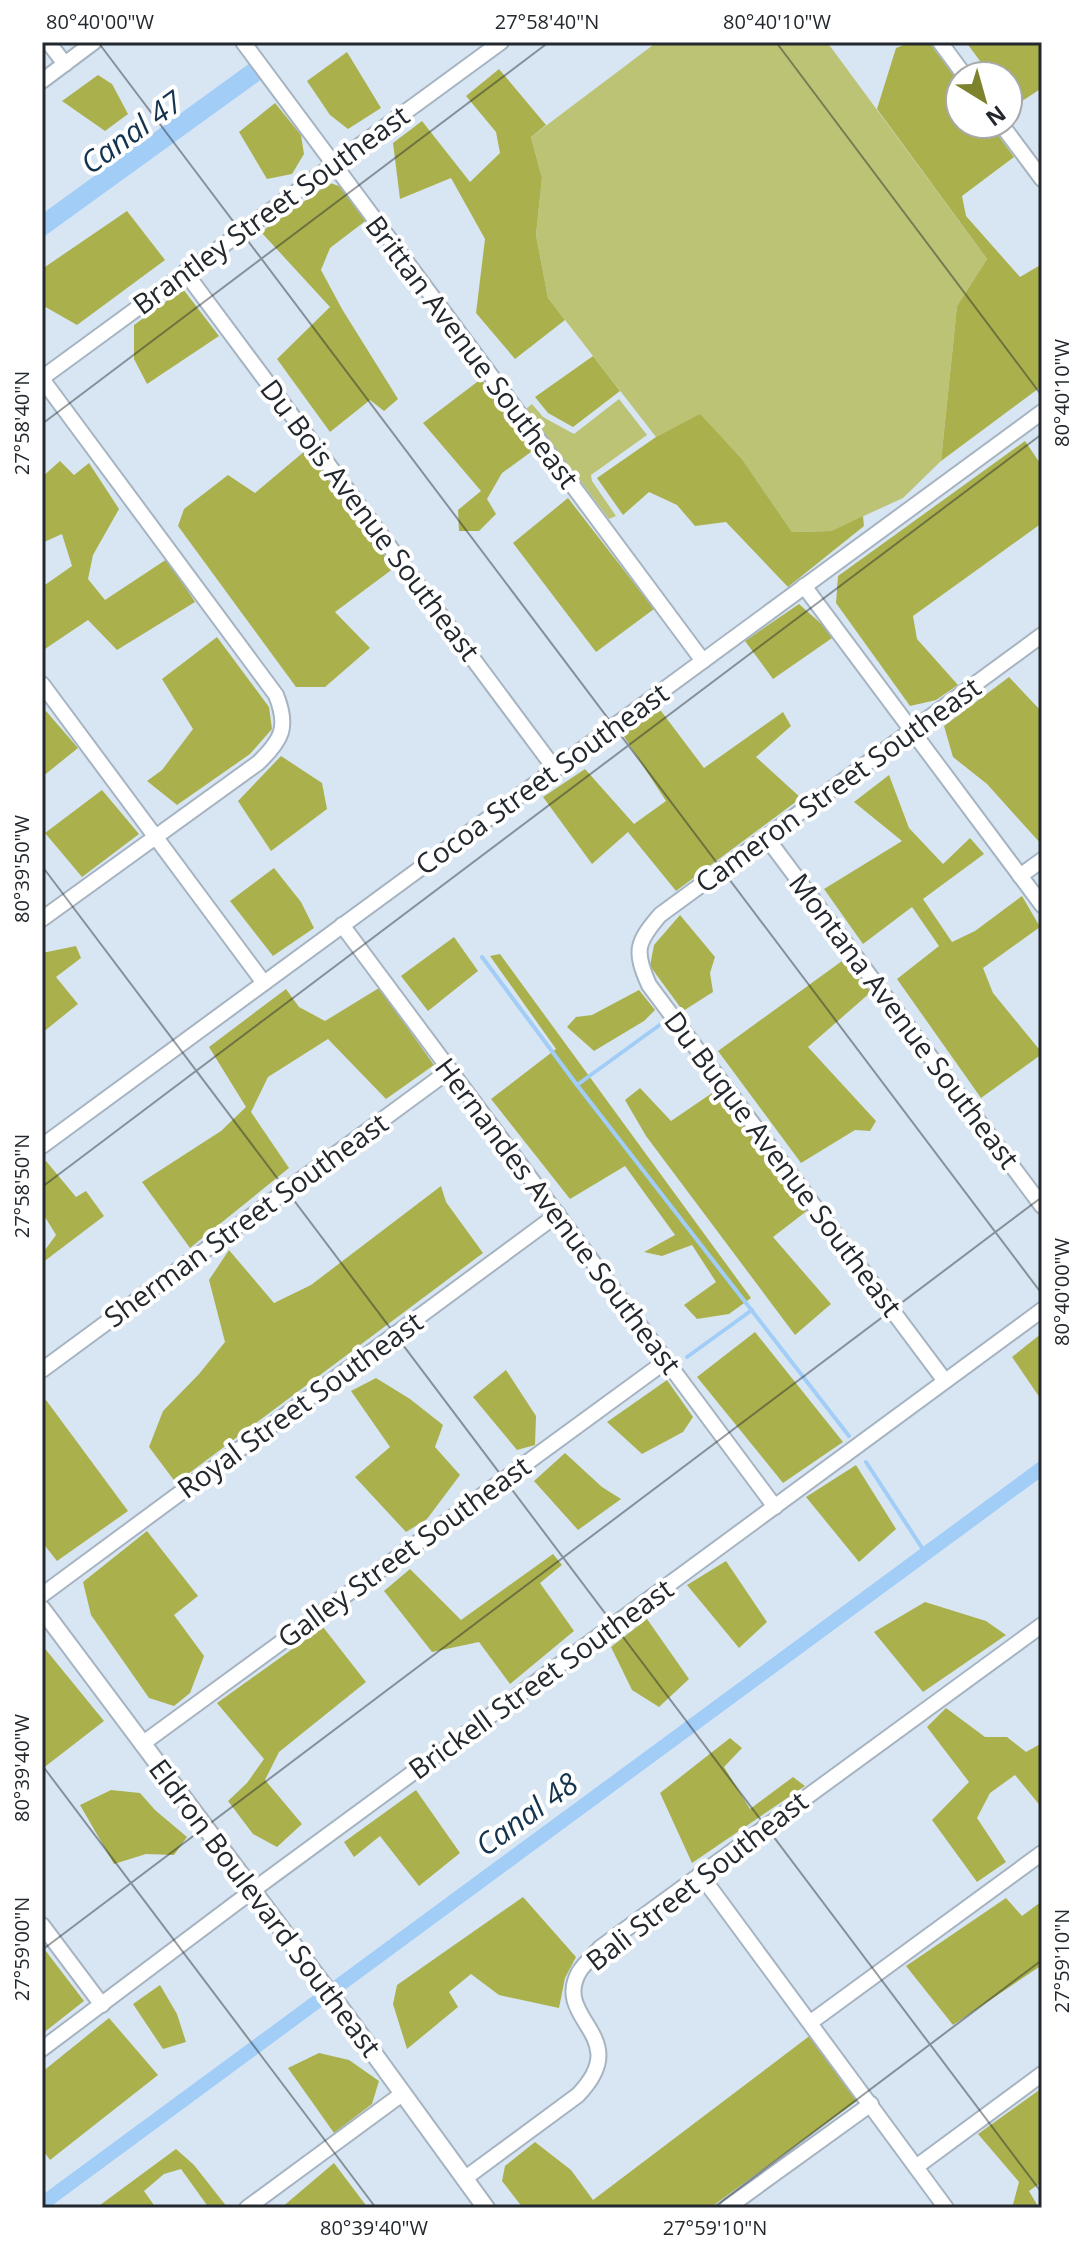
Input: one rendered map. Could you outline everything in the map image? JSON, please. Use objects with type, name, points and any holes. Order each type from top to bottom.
[{"type":"street","points":[[48,42],[65,64]]},
{"type":"street","points":[[42,81],[94,42]]},
{"type":"street","name":"Brittan Avenue Southeast","points":[[243,42],[703,661]]},
{"type":"street","name":"Brantley Street Southeast","points":[[42,379],[501,42]]},
{"type":"street","points":[[940,42],[953,60]]},
{"type":"street","points":[[1013,140],[1042,179]]},
{"type":"street","name":"Du Bois Avenue Southeast","points":[[185,272],[555,769]]},
{"type":"street","points":[[42,379],[276,695],[284,723],[275,746],[258,763],[42,919]]},
{"type":"street","name":"Cocoa Street Southeast","points":[[42,1146],[1042,412]]},
{"type":"street","points":[[804,586],[1042,905]]},
{"type":"street","name":"Cameron Street Southeast","points":[[641,941],[660,915],[1042,635]]},
{"type":"street","points":[[42,684],[264,983]]},
{"type":"street","name":"Montana Avenue Southeast","points":[[766,837],[1042,1206]]},
{"type":"street","points":[[1020,876],[1042,860]]},
{"type":"street","name":"Hernandes Avenue Southeast","points":[[342,925],[775,1507]]},
{"type":"street","name":"Du Buque Avenue Southeast","points":[[641,941],[638,961],[649,985],[945,1381]]},
{"type":"street","name":"Sherman Street Southeast","points":[[42,1370],[450,1070]]},
{"type":"street","name":"Royal Street Southeast","points":[[42,1595],[558,1214]]},
{"type":"street","name":"Brickell Street Southeast","points":[[42,2049],[1042,1310]]},
{"type":"street","name":"Galley Street Southeast","points":[[142,1744],[666,1361]]},
{"type":"street","name":"Eldron Boulevard Southeast","points":[[42,1609],[486,2208]]},
{"type":"street","name":"Bali Street Southeast","points":[[464,2179],[578,2095],[593,2080],[601,2060],[596,2038],[579,2013],[573,1993],[579,1972],[600,1948],[1042,1625]]},
{"type":"street","points":[[811,2022],[1042,1853]]},
{"type":"street","points":[[700,1874],[946,2208]]},
{"type":"street","points":[[42,1925],[102,2005]]},
{"type":"street","points":[[916,2167],[1042,2074]]},
{"type":"street","points":[[249,2208],[402,2094]]},
{"type":"street","points":[[727,2208],[871,2104]]},
{"type":"green space","points":[[657,42],[827,42],[987,259],[957,306],[941,461],[903,498],[831,531],[792,532],[742,459],[700,415],[656,437],[548,298],[536,235],[542,178],[531,137]]},
{"type":"green space","points":[[911,42],[929,42],[944,62],[944,140],[1002,140],[1014,157],[962,196],[966,216],[1020,277],[1042,264],[1042,386],[941,461],[957,306],[987,259],[877,109],[896,48]]},
{"type":"green space","points":[[966,42],[1042,42],[1042,88],[1024,100],[1024,60],[979,60]]},
{"type":"green space","points":[[347,52],[381,108],[348,129],[330,115],[307,81]]},
{"type":"green space","points":[[499,69],[546,125],[531,137],[542,178],[536,235],[548,298],[565,320],[515,359],[476,313],[485,239],[451,178],[400,199],[393,143],[422,121],[470,182],[500,153],[496,132],[466,96]]},
{"type":"green space","points":[[98,75],[112,84],[128,114],[105,131],[62,101]]},
{"type":"green space","points":[[275,103],[301,135],[304,154],[292,174],[267,179],[239,132]]},
{"type":"green space","points":[[330,183],[339,186],[368,219],[330,248],[321,270],[398,399],[384,411],[370,400],[330,432],[277,359],[330,307],[261,232]]},
{"type":"green space","points":[[127,211],[165,260],[77,325],[42,305],[42,269]]},
{"type":"green space","points":[[183,289],[219,336],[147,384],[134,359],[134,325]]},
{"type":"green space","points":[[593,356],[620,391],[573,427],[548,413],[535,397]]},
{"type":"green space","points":[[481,379],[535,449],[502,473],[487,499],[496,514],[479,531],[459,531],[458,510],[481,491],[423,423]]},
{"type":"green space","points":[[619,399],[647,435],[591,475],[616,516],[609,519],[526,409],[532,404],[543,417],[574,434]]},
{"type":"green space","points":[[700,414],[742,459],[792,532],[831,531],[863,516],[864,526],[788,587],[726,522],[695,526],[677,505],[649,492],[623,515],[597,478],[656,437]]},
{"type":"green space","points":[[1025,441],[1042,466],[1042,523],[913,616],[917,639],[958,685],[936,700],[910,706],[836,603],[838,576]]},
{"type":"green space","points":[[306,450],[394,568],[335,612],[370,648],[325,687],[296,687],[178,526],[184,509],[228,475],[255,493]]},
{"type":"green space","points":[[60,461],[74,475],[89,463],[119,509],[93,555],[88,579],[105,600],[167,559],[195,602],[117,650],[88,620],[45,649],[42,645],[42,587],[72,566],[62,534],[42,543],[42,477]]},
{"type":"green space","points":[[568,498],[654,609],[596,652],[513,543]]},
{"type":"green space","points":[[799,604],[835,636],[773,679],[745,641]]},
{"type":"green space","points":[[217,637],[269,707],[272,729],[250,754],[177,805],[147,781],[162,770],[193,729],[162,679]]},
{"type":"green space","points":[[1009,677],[1042,712],[1042,845],[987,784],[953,757],[944,726]]},
{"type":"green space","points":[[658,707],[704,768],[783,712],[791,726],[756,757],[801,798],[676,891],[628,832],[592,864],[543,797],[585,769],[634,824],[666,801],[623,735]]},
{"type":"green space","points":[[46,711],[78,748],[42,777],[42,714]]},
{"type":"green space","points":[[281,756],[322,783],[327,809],[271,851],[238,801]]},
{"type":"green space","points":[[889,775],[909,828],[943,864],[970,838],[984,854],[923,899],[952,942],[975,931],[1022,896],[1040,927],[983,968],[993,993],[1038,1048],[1042,1046],[1042,1054],[981,1098],[897,979],[939,946],[912,907],[863,944],[824,889],[902,841],[854,802]]},
{"type":"green space","points":[[102,790],[139,834],[82,877],[45,833]]},
{"type":"green space","points":[[274,868],[301,902],[314,928],[273,956],[230,901]]},
{"type":"green space","points":[[680,915],[715,957],[710,973],[713,992],[683,1011],[650,966],[654,945]]},
{"type":"green space","points":[[454,937],[478,971],[428,1011],[401,976]]},
{"type":"green space","points":[[76,946],[81,958],[56,977],[78,1004],[42,1033],[42,953]]},
{"type":"green space","points":[[500,954],[751,1298],[729,1314],[697,1319],[684,1305],[716,1282],[692,1245],[662,1256],[644,1252],[675,1235],[625,1166],[570,1199],[491,1099],[556,1049],[490,956]]},
{"type":"green space","points":[[842,961],[871,992],[808,1047],[876,1121],[870,1131],[855,1130],[801,1163],[718,1051]]},
{"type":"green space","points":[[379,988],[434,1065],[386,1099],[328,1039],[268,1077],[251,1112],[289,1168],[190,1248],[142,1182],[221,1131],[246,1107],[209,1047],[286,989],[299,1007],[325,1021]]},
{"type":"green space","points":[[639,990],[655,1010],[644,1021],[594,1051],[567,1027],[576,1017],[592,1015]]},
{"type":"green space","points":[[640,1088],[671,1121],[718,1089],[808,1210],[773,1237],[831,1304],[795,1335],[646,1136],[625,1100]]},
{"type":"green space","points":[[46,1161],[76,1197],[86,1191],[104,1216],[42,1263],[42,1254],[56,1235],[42,1212],[42,1164]]},
{"type":"green space","points":[[441,1186],[446,1202],[483,1253],[176,1483],[149,1447],[163,1411],[225,1342],[209,1280],[229,1250],[274,1303],[311,1285]]},
{"type":"green space","points":[[755,1332],[843,1442],[783,1483],[697,1377]]},
{"type":"green space","points":[[1042,1333],[1042,1401],[1012,1357]]},
{"type":"green space","points":[[506,1370],[536,1416],[535,1445],[517,1450],[473,1397]]},
{"type":"green space","points":[[376,1378],[443,1425],[435,1447],[460,1475],[427,1519],[406,1532],[355,1477],[390,1447],[351,1391]]},
{"type":"green space","points":[[667,1380],[693,1417],[683,1432],[642,1454],[607,1422]]},
{"type":"green space","points":[[46,1400],[128,1511],[57,1561],[42,1542],[42,1402]]},
{"type":"green space","points":[[565,1453],[602,1487],[621,1499],[578,1530],[534,1481]]},
{"type":"green space","points":[[856,1465],[896,1529],[859,1562],[806,1497]]},
{"type":"green space","points":[[147,1531],[198,1596],[174,1615],[204,1656],[190,1693],[174,1706],[149,1698],[91,1615],[83,1582]]},
{"type":"green space","points":[[553,1554],[562,1565],[540,1583],[574,1631],[510,1684],[479,1642],[432,1652],[384,1591],[410,1569],[461,1620]]},
{"type":"green space","points":[[726,1561],[767,1622],[739,1648],[687,1585]]},
{"type":"green space","points":[[925,1602],[986,1621],[1006,1635],[923,1692],[874,1632]]},
{"type":"green space","points":[[647,1619],[689,1679],[659,1707],[632,1690],[611,1647]]},
{"type":"green space","points":[[323,1627],[366,1682],[279,1752],[265,1780],[302,1824],[277,1847],[253,1834],[228,1801],[247,1783],[264,1759],[217,1703]]},
{"type":"green space","points":[[42,1645],[104,1721],[42,1769]]},
{"type":"green space","points":[[946,1708],[985,1737],[1007,1737],[1026,1752],[1042,1743],[1042,1808],[1015,1775],[990,1793],[977,1818],[1006,1862],[977,1882],[932,1820],[969,1782],[927,1727]]},
{"type":"green space","points":[[730,1738],[742,1748],[724,1767],[750,1809],[793,1777],[805,1786],[692,1863],[660,1793]]},
{"type":"green space","points":[[111,1790],[140,1793],[187,1837],[174,1855],[146,1854],[114,1864],[80,1805]]},
{"type":"green space","points":[[416,1790],[460,1853],[419,1886],[380,1836],[354,1857],[344,1842]]},
{"type":"green space","points":[[523,1897],[576,1957],[565,1978],[559,2008],[499,1995],[471,1974],[449,1992],[458,2007],[407,2049],[393,2004],[397,1985]]},
{"type":"green space","points":[[1006,1898],[1022,1916],[1042,1901],[1042,1965],[953,2025],[906,1966]]},
{"type":"green space","points":[[42,1946],[84,2001],[42,2034]]},
{"type":"green space","points":[[160,1985],[177,2014],[186,2042],[163,2049],[133,2004]]},
{"type":"green space","points":[[109,2018],[158,2075],[50,2160],[42,2149],[42,2072]]},
{"type":"green space","points":[[812,2034],[858,2100],[710,2208],[523,2208],[502,2181],[505,2166],[535,2142],[571,2170],[593,2200]]},
{"type":"green space","points":[[319,2053],[349,2060],[379,2081],[372,2104],[334,2133],[288,2068]]},
{"type":"green space","points":[[1042,2088],[1042,2182],[1029,2191],[1039,2208],[1012,2208],[1019,2182],[978,2134]]},
{"type":"green space","points":[[176,2149],[194,2165],[227,2207],[209,2208],[181,2169],[164,2174],[144,2191],[156,2208],[96,2208]]},
{"type":"green space","points":[[334,2163],[368,2208],[281,2208]]},
{"type":"water","points":[[250,63],[262,79],[42,238],[42,214]]},
{"type":"waterway","points":[[482,957],[577,1085],[849,1436]]},
{"type":"waterway","points":[[577,1085],[661,1024]]},
{"type":"waterway","points":[[687,1357],[752,1310]]},
{"type":"waterway","points":[[866,1462],[926,1554]]},
{"type":"waterway","name":"Canal 48","points":[[42,2204],[1042,1468]]},
{"type":"water label","name":"Canal 47","points":[[132,133]]}]
